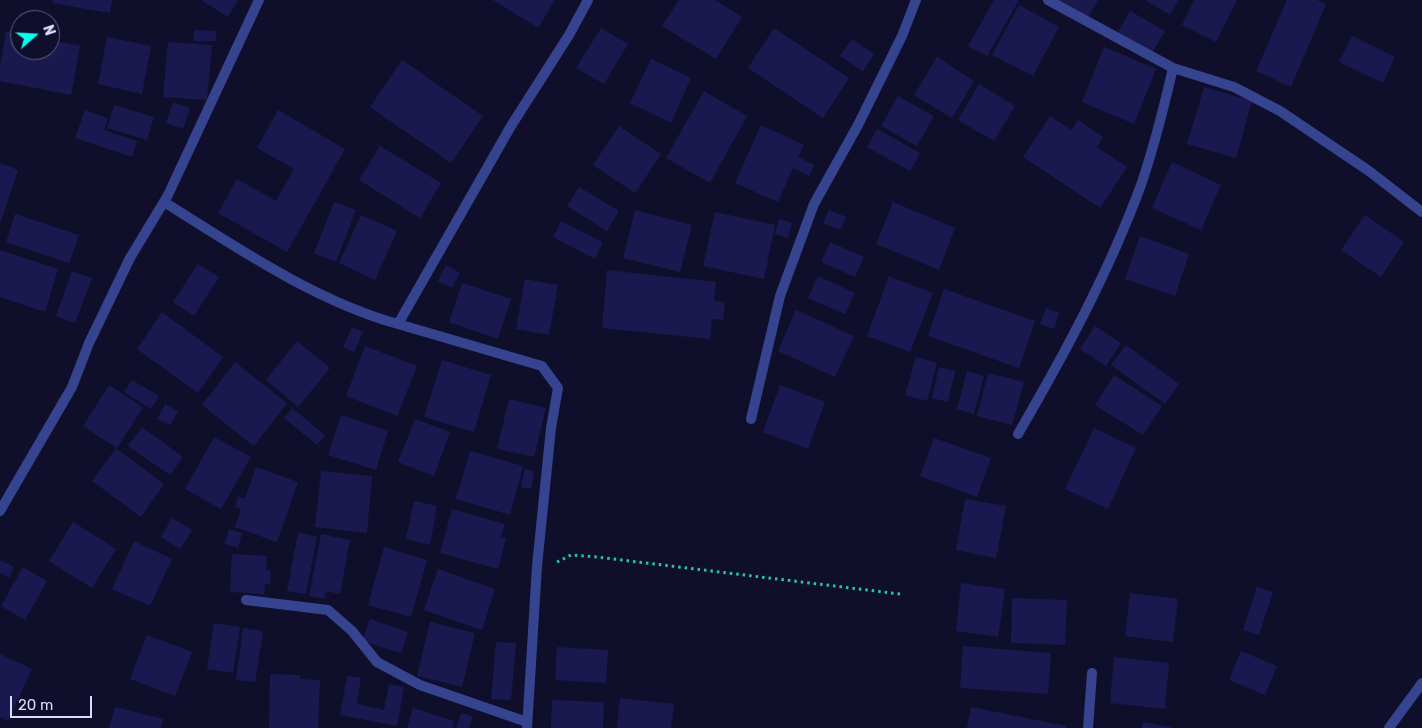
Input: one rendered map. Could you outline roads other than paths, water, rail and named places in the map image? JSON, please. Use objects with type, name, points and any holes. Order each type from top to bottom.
[{"type":"street","points":[[0,511],[72,387],[89,343],[126,267],[164,202],[259,0]]},
{"type":"street","points":[[398,324],[511,126],[569,35],[588,0]]},
{"type":"street","points":[[751,419],[780,296],[814,204],[858,125],[902,36],[916,0]]},
{"type":"street","points":[[1048,0],[1173,68],[1234,87],[1280,111],[1369,171],[1422,212]]},
{"type":"street","points":[[1018,434],[1061,359],[1100,280],[1141,186],[1164,109],[1173,68]]},
{"type":"street","points":[[164,202],[264,265],[371,316],[542,366],[558,388],[551,428],[537,566],[527,725],[420,685],[377,662],[352,631],[328,610],[246,600]]},
{"type":"street","points":[[1088,728],[1092,673]]},
{"type":"street","points":[[1389,728],[1422,683]]}]
